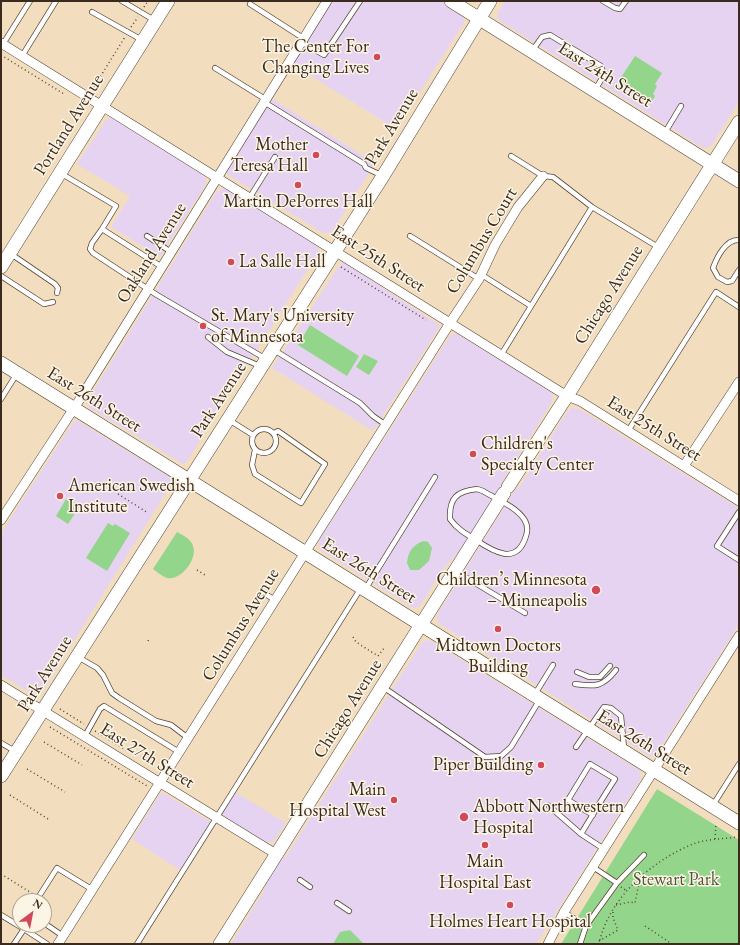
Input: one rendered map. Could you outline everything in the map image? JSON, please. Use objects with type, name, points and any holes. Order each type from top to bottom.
[{"type":"street","name":"Portland Avenue","points":[[1,267],[168,1]]},
{"type":"street","name":"Oakland Avenue","points":[[1,520],[74,408],[264,100],[327,1]]},
{"type":"street","name":"East 24th Street","points":[[451,1],[739,181]]},
{"type":"street","name":"Park Avenue","points":[[1,776],[383,176],[490,1]]},
{"type":"street","name":"East 25th Street","points":[[2,43],[501,355],[567,396],[580,401],[739,501]]},
{"type":"street","name":"Chicago Avenue","points":[[220,944],[739,122]]},
{"type":"street","name":"Columbus Court","points":[[450,323],[481,277],[495,245],[518,207],[543,176]]},
{"type":"street","name":"Columbus Avenue","points":[[58,944],[450,323]]},
{"type":"street","name":"East 26th Street","points":[[1,363],[739,823]]},
{"type":"street","points":[[684,466],[739,382]]},
{"type":"street","points":[[548,944],[564,912],[739,636]]},
{"type":"street","name":"East 27th Street","points":[[1,685],[276,854]]},
{"type":"lane","points":[[2,43],[30,1]]},
{"type":"lane","points":[[22,56],[56,1]]},
{"type":"lane","points":[[122,1],[155,21]]},
{"type":"lane","points":[[250,4],[324,55],[360,1]]},
{"type":"lane","points":[[603,1],[615,8],[620,9],[626,1]]},
{"type":"lane","points":[[92,12],[143,40]]},
{"type":"lane","points":[[532,51],[542,38],[550,35],[601,66],[604,72],[595,90]]},
{"type":"lane","points":[[215,68],[364,164],[366,168],[383,176]]},
{"type":"lane","points":[[664,134],[681,106]]},
{"type":"lane","points":[[511,156],[543,176],[553,177],[592,208],[660,248]]},
{"type":"lane","points":[[250,197],[275,157]]},
{"type":"lane","points":[[60,173],[116,206],[92,243],[90,249],[93,253],[148,289],[266,358],[360,403],[373,416],[386,425]]},
{"type":"lane","points":[[501,355],[592,208]]},
{"type":"lane","points":[[102,229],[162,267]]},
{"type":"lane","points":[[148,236],[171,252]]},
{"type":"lane","points":[[410,236],[531,306]]},
{"type":"lane","points":[[739,240],[734,239],[729,242],[712,268],[718,277],[727,282],[732,281],[739,270]]},
{"type":"lane","points":[[10,253],[55,284],[57,293]]},
{"type":"lane","points":[[1,276],[44,304],[53,302]]},
{"type":"lane","points":[[628,431],[716,292],[739,307]]},
{"type":"lane","points":[[208,337],[227,352],[266,358]]},
{"type":"lane","points":[[1,399],[17,373]]},
{"type":"lane","points":[[228,419],[253,435]]},
{"type":"lane","points":[[263,428],[274,433],[278,432],[325,464],[300,503],[255,474],[252,465],[255,450],[252,443],[253,435],[263,428]]},
{"type":"lane","points":[[255,450],[267,453],[274,448],[276,441],[274,433]]},
{"type":"lane","points":[[137,944],[435,478]]},
{"type":"lane","points":[[477,489],[504,493],[524,520],[528,529],[525,540],[519,549],[510,554],[501,554],[492,550],[460,530],[450,519],[451,505],[454,499],[465,491],[477,489]]},
{"type":"lane","points":[[739,512],[718,546],[739,560]]},
{"type":"lane","points":[[456,571],[525,613]]},
{"type":"lane","points":[[262,592],[275,600]]},
{"type":"lane","points":[[77,656],[96,668],[103,675],[112,693],[156,721],[171,724],[188,738]]},
{"type":"lane","points":[[383,687],[485,757],[501,756],[511,747],[553,665]]},
{"type":"lane","points":[[577,672],[588,677],[600,677],[610,666]]},
{"type":"lane","points":[[574,684],[589,686],[601,684],[616,670]]},
{"type":"lane","points":[[85,736],[100,709],[104,706],[179,752]]},
{"type":"lane","points":[[576,747],[604,707],[616,711],[621,716],[624,752]]},
{"type":"lane","points":[[1,743],[17,752]]},
{"type":"lane","points":[[581,834],[593,815],[614,778],[590,764],[568,800],[593,815]]},
{"type":"lane","points":[[712,806],[739,764]]},
{"type":"lane","points":[[549,806],[581,834],[604,850]]},
{"type":"lane","points":[[580,944],[586,926],[617,883],[644,855]]},
{"type":"lane","points":[[593,867],[617,883]]},
{"type":"lane","points":[[41,893],[57,868],[93,890]]},
{"type":"lane","points":[[300,880],[310,887]]},
{"type":"lane","points":[[337,903],[349,911]]},
{"type":"lane","points":[[564,912],[586,926]]},
{"type":"lane","points":[[1,915],[12,922]]},
{"type":"lane","points":[[52,928],[63,936]]},
{"type":"lane","points":[[14,944],[21,933]]},
{"type":"lane","points":[[30,933],[47,944]]},
{"type":"path","points":[[92,90],[148,1]]},
{"type":"path","points":[[1,55],[69,97]]},
{"type":"path","points":[[341,267],[428,321]]},
{"type":"path","points":[[118,494],[148,513]]},
{"type":"path","points":[[197,570],[205,576]]},
{"type":"path","points":[[353,638],[356,642],[378,656],[384,647]]},
{"type":"path","points":[[60,709],[130,753]]},
{"type":"path","points":[[50,727],[148,786]]},
{"type":"path","points":[[44,742],[82,765]]},
{"type":"path","points":[[27,769],[65,792]]},
{"type":"path","points":[[10,795],[48,819]]},
{"type":"path","points":[[715,840],[716,823]]},
{"type":"path","points":[[599,943],[613,909],[640,877],[656,864],[693,844],[738,837]]},
{"type":"path","points":[[1,874],[28,893]]},
{"type":"path","points":[[616,905],[630,902],[635,903],[640,877]]},
{"type":"path","points":[[599,943],[618,930],[613,918],[613,909]]},
{"type":"path","points":[[645,926],[672,944]]},
{"type":"shaded area","points":[[332,1],[442,1],[460,13],[464,19],[464,23],[396,129],[292,64]]},
{"type":"shaded area","points":[[505,1],[739,1],[739,102],[711,146],[703,148],[500,21],[497,17],[498,13]]},
{"type":"shaded area","points":[[271,98],[375,163],[332,232],[323,233],[228,175],[227,170]]},
{"type":"shaded area","points":[[113,118],[205,175],[206,184],[160,257],[111,227],[130,196],[77,164],[106,120]]},
{"type":"shaded area","name":"St. Mary's University of Minnesota","points":[[225,188],[317,244],[319,251],[186,463],[183,464],[88,407],[88,400],[217,191]]},
{"type":"shaded area","points":[[341,263],[345,263],[439,325],[439,328],[373,431],[272,368]]},
{"type":"shaded area","name":"Children’s Minnesota – Minneapolis","points":[[456,333],[550,391],[553,396],[552,402],[503,480],[466,543],[441,572],[419,607],[413,608],[320,550],[318,542],[450,336]]},
{"type":"shaded area","name":"Children’s Minnesota – Minneapolis","points":[[572,408],[579,409],[739,508],[739,624],[657,753],[651,757],[441,625],[437,620],[437,615],[515,490],[519,488],[567,412]]},
{"type":"shaded area","points":[[74,421],[78,421],[170,477],[172,483],[42,692],[38,695],[33,694],[1,675],[1,533]]},
{"type":"shaded area","name":"Abbott Northwestern Hospital","points":[[425,640],[431,641],[639,770],[641,779],[536,944],[231,944],[264,891],[268,879],[279,862],[287,855],[421,644]]},
{"type":"shaded area","points":[[235,792],[286,823],[273,842],[266,842],[221,814]]},
{"type":"shaded area","points":[[163,793],[211,822],[180,870],[132,839],[160,794]]},
{"type":"green space","points":[[635,56],[662,73],[655,84],[657,86],[653,94],[655,96],[651,103],[618,82]]},
{"type":"green space","points":[[310,325],[359,356],[347,376],[298,345]]},
{"type":"green space","points":[[364,354],[378,361],[369,375],[356,367]]},
{"type":"green space","points":[[66,499],[79,507],[68,524],[56,516]]},
{"type":"green space","points":[[108,523],[113,526],[115,524],[130,533],[107,571],[86,558]]},
{"type":"green space","points":[[177,532],[192,544],[194,551],[193,557],[191,563],[183,573],[172,578],[167,578],[153,569]]},
{"type":"green space","points":[[424,541],[428,542],[432,548],[429,561],[419,570],[410,570],[407,563],[410,552],[414,546]]},
{"type":"green space","name":"Stewart Park","points":[[657,789],[739,840],[739,944],[561,944]]},
{"type":"green space","points":[[350,930],[364,944],[333,944],[340,932]]},
{"type":"place","name":"The Center For Changing Lives","points":[[377,57]]},
{"type":"place","name":"Mother Teresa Hall","points":[[316,155]]},
{"type":"place","name":"Martin DePorres Hall","points":[[298,185]]},
{"type":"place","name":"La Salle Hall","points":[[231,262]]},
{"type":"place","name":"St. Mary's University of Minnesota","points":[[203,326]]},
{"type":"place","name":"Children's Specialty Center","points":[[473,454]]},
{"type":"place","name":"American Swedish Institute","points":[[60,496]]},
{"type":"place","name":"Children’s Minnesota – Minneapolis","points":[[596,590]]},
{"type":"place","name":"Midtown Doctors Building","points":[[498,629]]},
{"type":"place","name":"Piper Building","points":[[541,765]]},
{"type":"place","name":"Main Hospital West","points":[[394,800]]},
{"type":"place","name":"Abbott Northwestern Hospital","points":[[464,817]]},
{"type":"place","name":"Main Hospital East","points":[[485,845]]},
{"type":"place","name":"Holmes Heart Hospital","points":[[510,905]]}]
